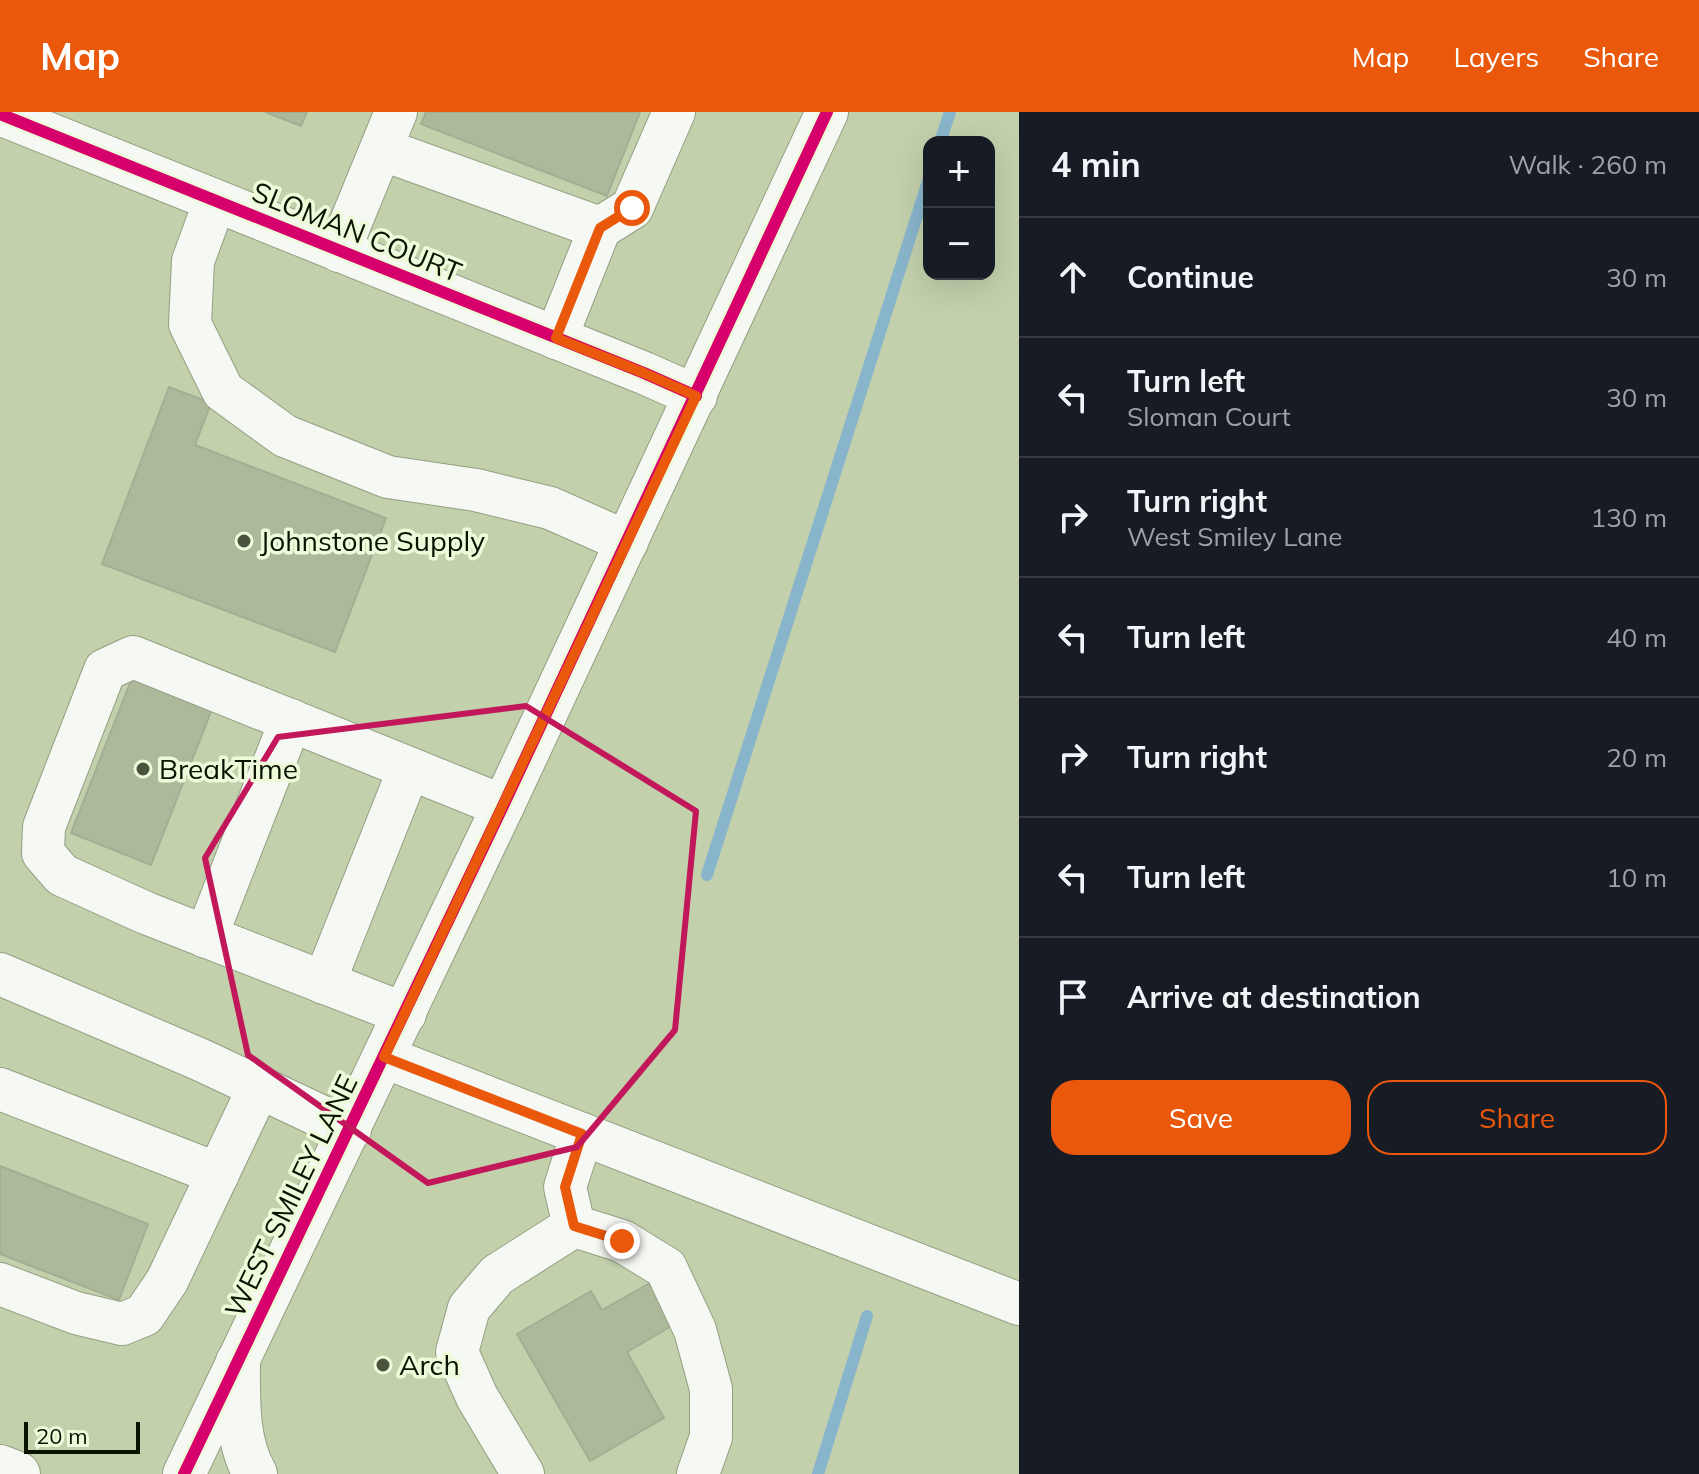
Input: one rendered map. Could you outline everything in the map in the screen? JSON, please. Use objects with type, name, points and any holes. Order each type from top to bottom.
[{"type":"main road","points":[[238,1362],[238,1418],[255,1474]]},
{"type":"main road","points":[[0,1467],[18,1474]]},
{"type":"street","points":[[556,338],[600,228],[632,208],[674,112]]},
{"type":"street","name":"WEST SMILEY LANE","points":[[184,1474],[405,1014],[827,112]]},
{"type":"street","name":"SLOMAN COURT","points":[[0,114],[696,396]]},
{"type":"street","points":[[339,251],[389,131],[600,228]]},
{"type":"street","points":[[215,201],[193,261],[190,324],[223,391],[285,436],[388,477],[476,490],[550,508],[627,542]]},
{"type":"street","points":[[405,1014],[146,913],[62,875],[43,853],[44,827],[105,670],[133,657],[503,806]]},
{"type":"street","points":[[206,937],[291,720]]},
{"type":"street","points":[[324,983],[409,769]]},
{"type":"street","points":[[0,974],[201,1060],[350,1130]]},
{"type":"street","points":[[384,1057],[1019,1304]]},
{"type":"street","points":[[0,1284],[76,1313],[122,1324],[144,1315],[167,1281],[259,1087]]},
{"type":"street","points":[[0,1089],[218,1174]]},
{"type":"street","points":[[574,1226],[565,1187],[582,1134]]},
{"type":"street","points":[[523,1474],[477,1397],[457,1352],[469,1308],[497,1275],[574,1226],[622,1241],[666,1268],[695,1330],[711,1389],[711,1437],[698,1474]]},
{"type":"highlighted area","points":[[526,706],[696,811],[675,1030],[577,1147],[428,1183],[248,1055],[205,858],[278,737]]},
{"type":"building","points":[[265,112],[307,112],[301,126]]},
{"type":"building","points":[[426,112],[640,112],[607,196],[421,124]]},
{"type":"building","name":"Johnstone Supply","points":[[169,387],[211,403],[195,445],[386,518],[335,652],[102,564]]},
{"type":"building","name":"BreakTime","points":[[134,673],[214,704],[151,865],[71,833]]},
{"type":"building","points":[[0,1166],[148,1224],[119,1300],[0,1254]]},
{"type":"building","points":[[664,1275],[687,1317],[627,1352],[664,1418],[590,1461],[517,1334],[591,1291],[602,1310]]},
{"type":"waterway","points":[[942,136],[950,112]]},
{"type":"waterway","points":[[707,875],[923,197]]},
{"type":"waterway","points":[[818,1474],[867,1316]]},
{"type":"cycle path","points":[[184,1474],[503,806],[827,112]]},
{"type":"cycle path","points":[[0,114],[696,396]]},
{"type":"place","name":"Johnstone Supply","points":[[244,541]]},
{"type":"place","name":"BreakTime","points":[[143,769]]},
{"type":"place","name":"Arch","points":[[383,1365]]},
{"type":"route","points":[[622,1241],[574,1226],[565,1187],[582,1134],[384,1057],[696,396],[556,338],[600,228],[632,208]]}]
